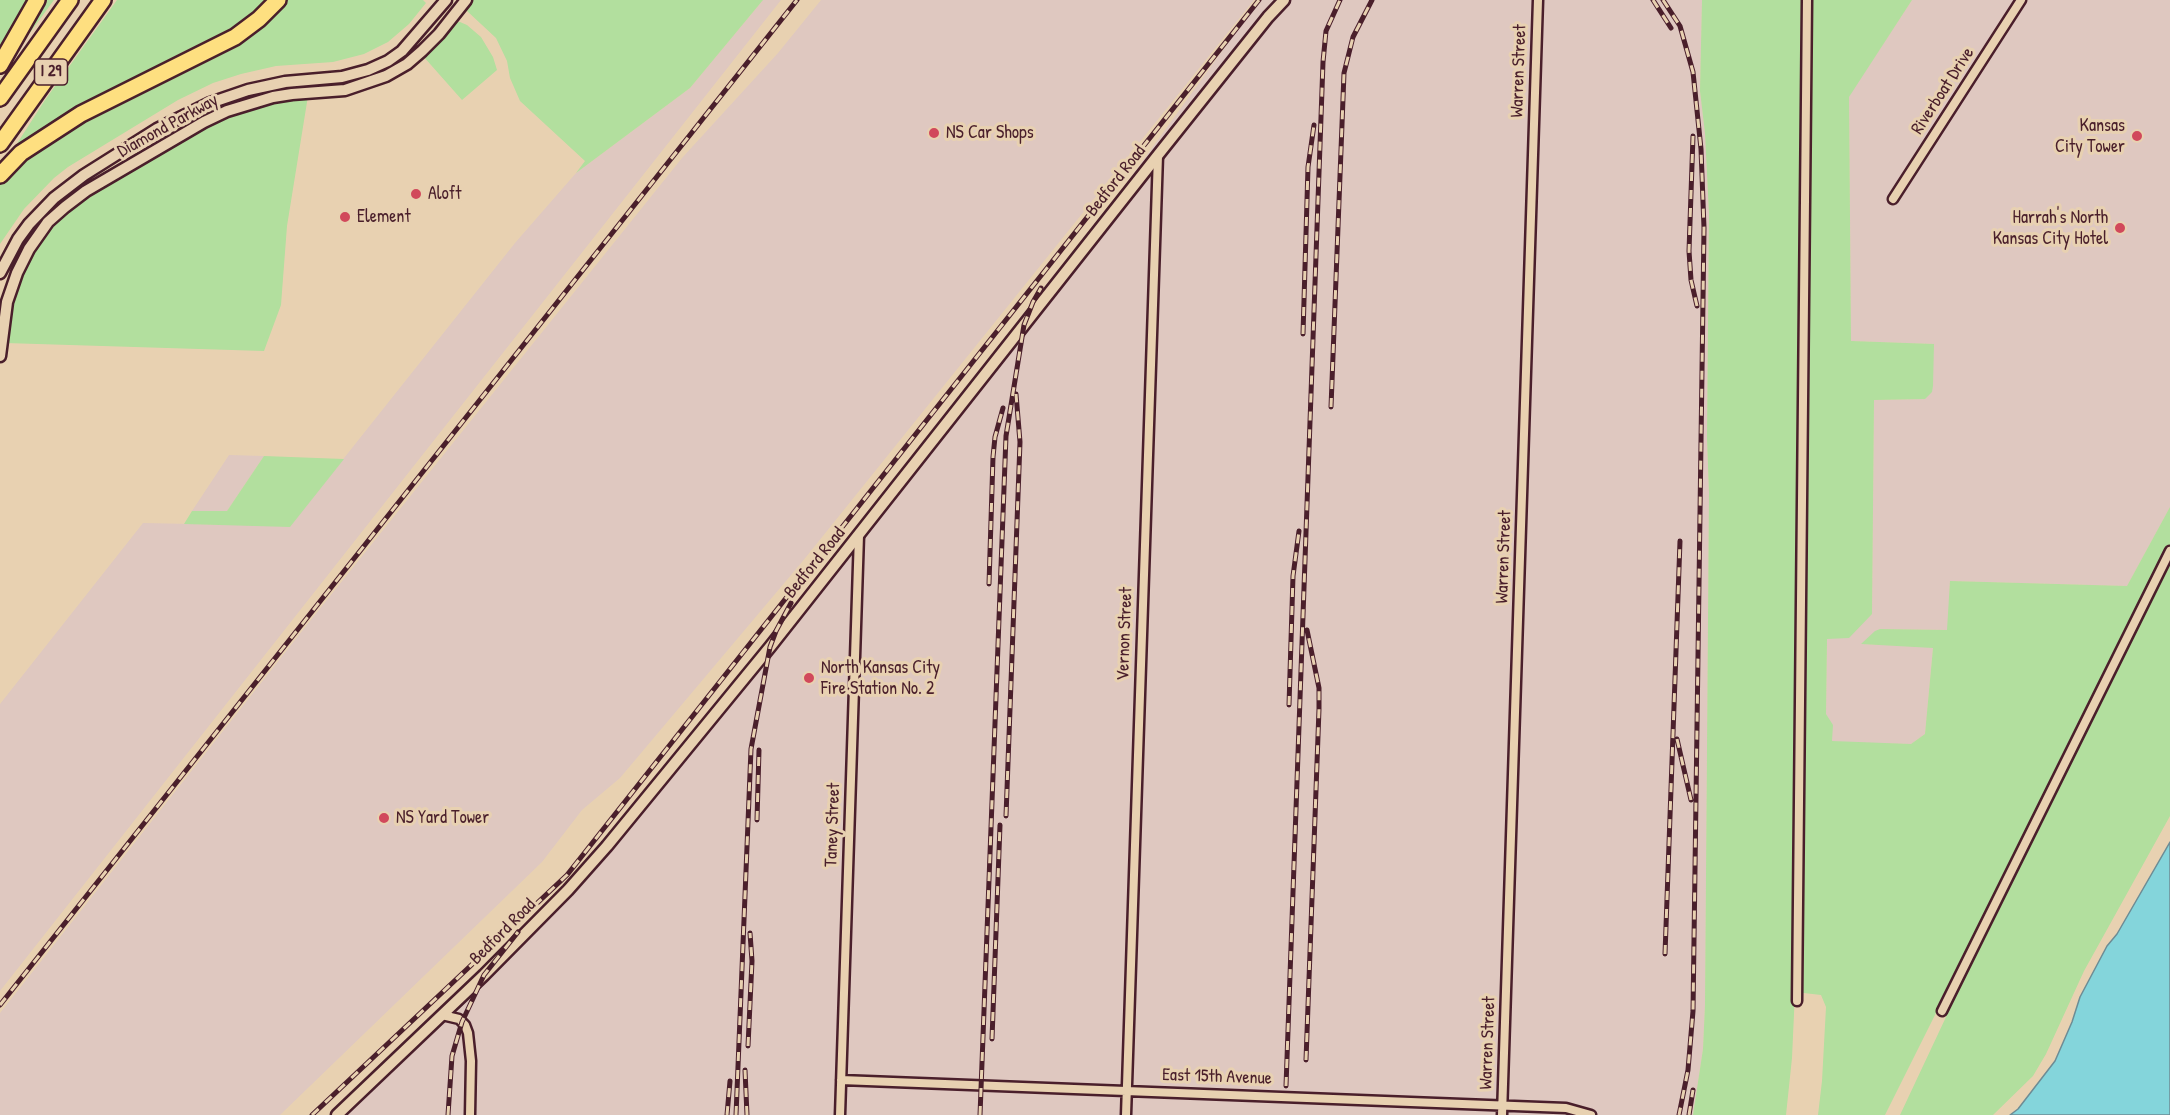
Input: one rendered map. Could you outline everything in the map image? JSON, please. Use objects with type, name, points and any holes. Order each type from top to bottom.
[{"type":"highway","points":[[0,65],[37,0]]},
{"type":"highway","name":"I 29","points":[[0,98],[70,0]]},
{"type":"highway","name":"I 29","points":[[0,144],[103,0]]},
{"type":"highway","points":[[0,175],[21,153],[81,114],[236,37],[278,0]]},
{"type":"street","name":"Diamond Parkway","points":[[0,273],[18,239],[54,198],[157,129],[202,106],[248,90],[285,82],[342,77],[368,70],[388,61],[402,51],[446,0]]},
{"type":"street","name":"Diamond Parkway","points":[[0,356],[7,302],[17,273],[29,249],[48,222],[65,207],[86,191],[227,111],[273,97],[345,90],[386,76],[407,64],[422,51],[466,0]]},
{"type":"street","name":"Bedford Road","points":[[337,1115],[539,919],[607,846],[859,535],[1158,155],[1284,0]]},
{"type":"street","name":"Warren Street","points":[[1502,1115],[1538,0]]},
{"type":"street","points":[[1797,1000],[1807,0]]},
{"type":"street","name":"Riverboat Drive","points":[[1893,199],[2021,0]]},
{"type":"street","name":"Vernon Street","points":[[1126,1115],[1158,155]]},
{"type":"street","name":"Taney Street","points":[[840,1115],[859,535]]},
{"type":"street","points":[[1942,1011],[2170,550]]},
{"type":"street","points":[[442,1015],[459,1019],[465,1025],[468,1033],[471,1061],[470,1115]]},
{"type":"street","name":"East 15th Avenue","points":[[841,1080],[1502,1105],[1566,1108],[1591,1115]]},
{"type":"shaded area","points":[[763,0],[781,0],[0,991],[0,704],[143,523],[290,526],[515,243],[576,173],[690,88]]},
{"type":"shaded area","points":[[821,0],[1254,0],[802,562],[620,778],[582,810],[542,862],[280,1115],[0,1115],[0,1013],[310,621],[682,158],[778,53]]},
{"type":"shaded area","points":[[1259,0],[1702,0],[1700,91],[1705,133],[1709,214],[1705,1005],[1703,1049],[1693,1115],[334,1115],[593,861],[1024,325]]},
{"type":"shaded area","points":[[1912,0],[2170,0],[2170,507],[2127,586],[1950,581],[1948,630],[1880,629],[1862,644],[1933,647],[1925,734],[1911,744],[1832,742],[1826,714],[1827,638],[1872,614],[1874,400],[1925,399],[1934,344],[1851,341],[1849,96]]},
{"type":"shaded area","points":[[229,455],[264,456],[227,511],[192,511]]},
{"type":"green space","points":[[0,0],[29,0],[0,52]]},
{"type":"green space","points":[[41,0],[54,0],[10,60]]},
{"type":"green space","points":[[117,0],[268,0],[242,23],[80,107],[9,156],[45,100]]},
{"type":"green space","points":[[288,0],[423,0],[426,3],[409,24],[388,42],[364,54],[333,62],[276,66],[241,74],[213,83],[178,100],[68,167],[54,178],[24,209],[0,244],[0,181],[37,149],[75,123],[249,36],[261,28]]},
{"type":"green space","points":[[470,0],[763,0],[690,88],[576,173],[585,161],[520,101],[510,78],[507,61],[496,38],[467,11]]},
{"type":"green space","points":[[1702,0],[1912,0],[1849,97],[1851,341],[1934,344],[1933,386],[1932,392],[1925,399],[1874,400],[1872,614],[1849,638],[1827,639],[1826,714],[1833,725],[1832,741],[1911,744],[1925,734],[1933,648],[1861,644],[1875,631],[1880,629],[1947,630],[1950,581],[2127,586],[2170,507],[2170,816],[2084,971],[2046,1054],[2033,1076],[1993,1115],[1900,1115],[1946,1017],[1948,1010],[1943,1005],[1939,1007],[1885,1115],[1818,1115],[1826,1007],[1821,995],[1795,992],[1792,1058],[1786,1115],[1693,1115],[1703,1049],[1705,1005],[1709,214],[1705,133],[1700,91]]},
{"type":"green space","points":[[453,22],[467,25],[481,37],[493,57],[497,70],[462,100],[423,56]]},
{"type":"green space","points":[[308,96],[287,226],[281,305],[264,351],[5,343],[6,326],[16,287],[30,256],[51,226],[69,207],[203,124],[253,105]]},
{"type":"green space","points":[[264,456],[344,459],[290,527],[184,524],[192,511],[227,511]]},
{"type":"water","points":[[2170,842],[2170,1115],[2010,1115],[2018,1109],[2055,1061],[2080,997],[2107,946],[2117,934]]},
{"type":"railway","points":[[0,1005],[797,0]]},
{"type":"railway","points":[[312,1115],[567,875],[1259,0]]},
{"type":"railway","points":[[1286,1086],[1323,62],[1326,31],[1340,0]]},
{"type":"railway","points":[[1331,407],[1344,73],[1353,37],[1372,0]]},
{"type":"railway","points":[[1653,0],[1671,28]]},
{"type":"railway","points":[[1663,0],[1680,26],[1693,72],[1701,149],[1704,228],[1693,1011],[1688,1070],[1679,1115]]},
{"type":"railway","points":[[1303,334],[1308,167],[1314,125]]},
{"type":"railway","points":[[1693,136],[1689,251],[1691,280],[1697,306]]},
{"type":"railway","points":[[980,1115],[1006,436],[1024,325],[1041,288]]},
{"type":"railway","points":[[1006,816],[1020,442],[1016,394]]},
{"type":"railway","points":[[989,584],[993,457],[995,437],[1003,408]]},
{"type":"railway","points":[[1289,705],[1293,576],[1299,531]]},
{"type":"railway","points":[[1665,954],[1680,541]]},
{"type":"railway","points":[[736,1115],[751,749],[770,647],[791,603]]},
{"type":"railway","points":[[1306,1060],[1319,709],[1319,688],[1307,630]]},
{"type":"railway","points":[[1677,739],[1691,800]]},
{"type":"railway","points":[[757,820],[759,750]]},
{"type":"railway","points":[[992,1039],[1000,825]]},
{"type":"railway","points":[[448,1115],[452,1056],[462,1022],[484,975],[518,932]]},
{"type":"railway","points":[[748,1046],[752,961],[750,933]]},
{"type":"railway","points":[[745,1070],[747,1115]]},
{"type":"railway","points":[[727,1115],[730,1081]]},
{"type":"railway","points":[[1689,1115],[1693,1090]]},
{"type":"place","name":"NS Car Shops","points":[[934,133]]},
{"type":"place","name":"Kansas City Tower","points":[[2137,136]]},
{"type":"place","name":"Aloft","points":[[416,194]]},
{"type":"place","name":"Element","points":[[345,217]]},
{"type":"place","name":"Harrah's North Kansas City Hotel","points":[[2120,228]]},
{"type":"place","name":"North Kansas City Fire Station No. 2","points":[[809,678]]},
{"type":"place","name":"NS Yard Tower","points":[[384,818]]}]
